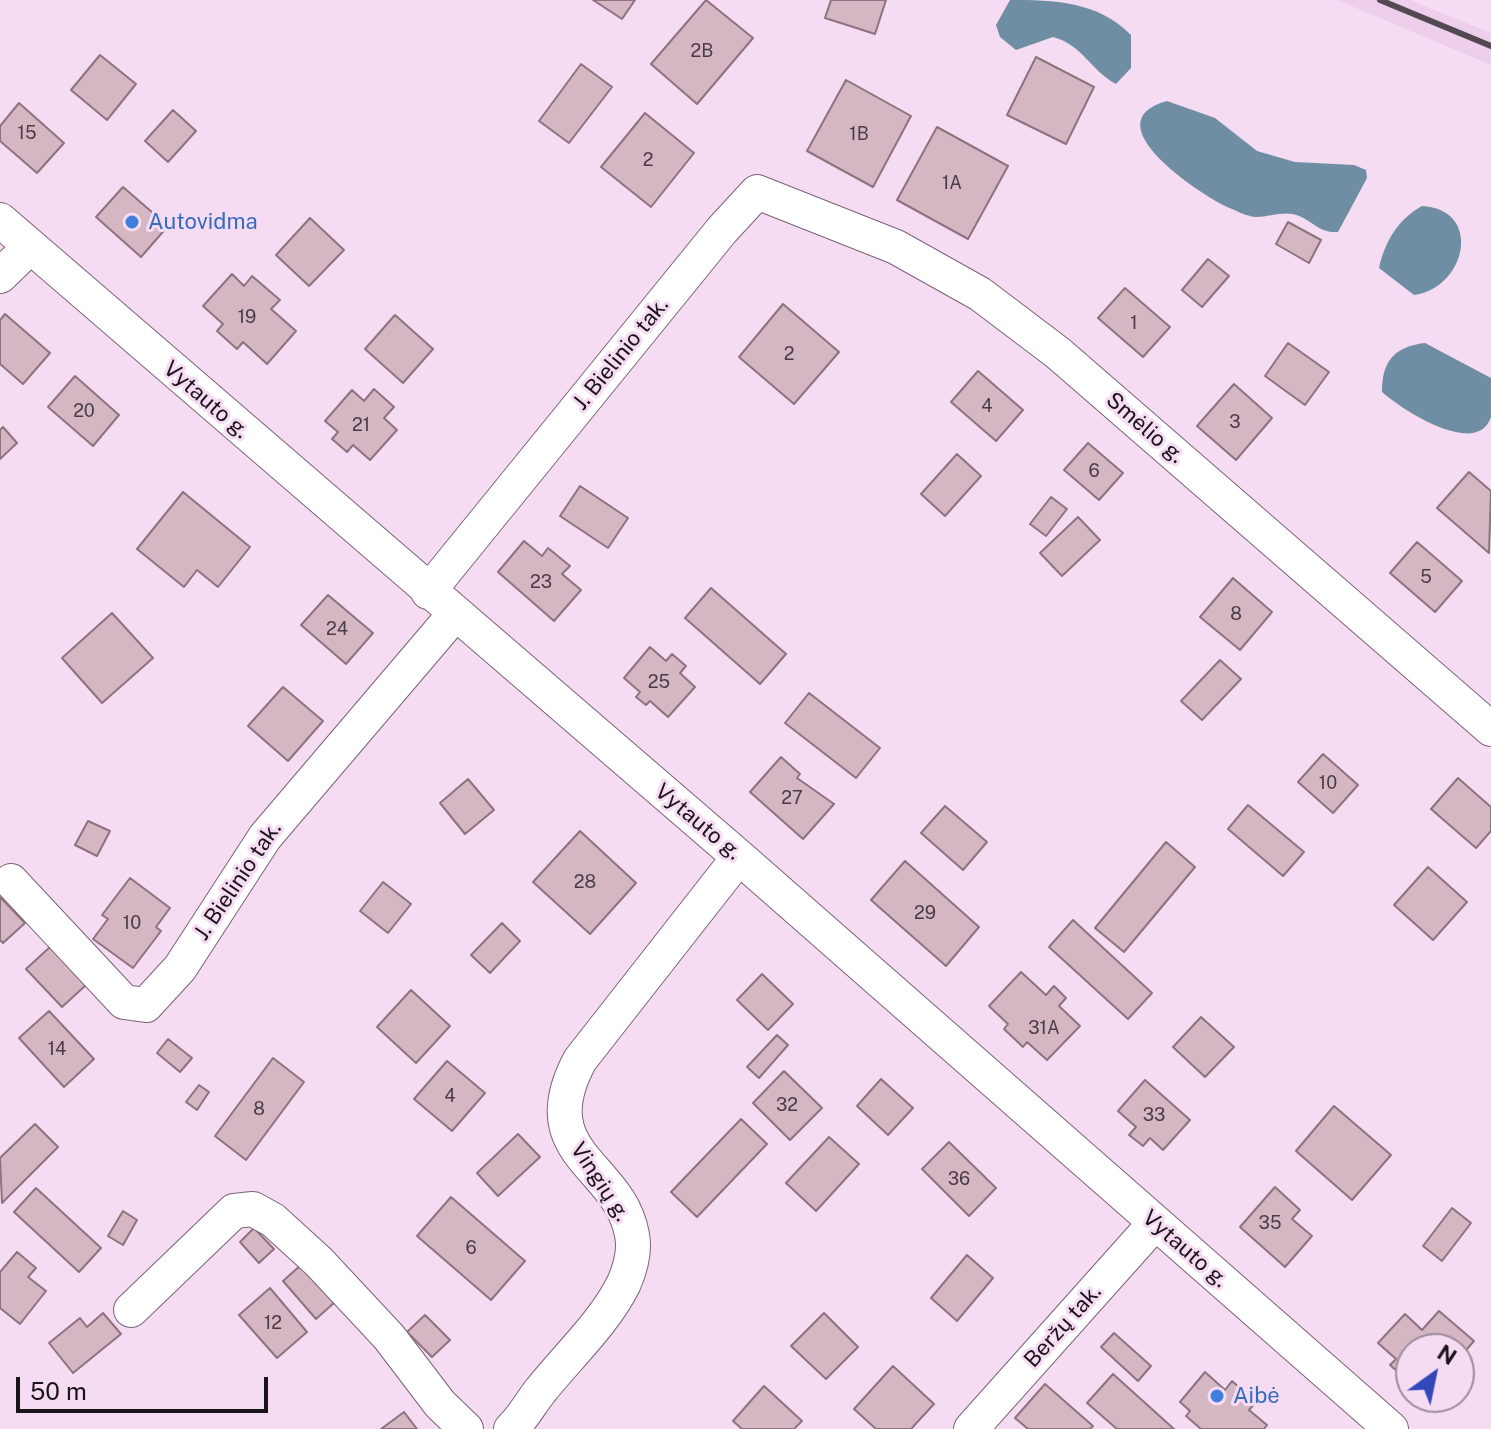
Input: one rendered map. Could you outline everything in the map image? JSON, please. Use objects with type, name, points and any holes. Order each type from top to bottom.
[{"type":"street","name":"J. Bielinio tak.","points":[[428,592],[722,230],[757,192]]},
{"type":"street","name":"Smėlio g.","points":[[757,192],[896,247],[980,294],[1058,353],[1491,729]]},
{"type":"street","name":"Vytauto g.","points":[[0,220],[454,615],[739,857],[1391,1429]]},
{"type":"street","points":[[0,276],[30,247]]},
{"type":"street","name":"J. Bielinio tak.","points":[[11,881],[124,1002],[146,1005],[180,968],[265,837],[454,615]]},
{"type":"street","name":"Vingių g.","points":[[511,1429],[608,1307],[631,1262],[632,1234],[621,1205],[587,1164],[568,1131],[565,1108],[568,1083],[580,1060],[739,857]]},
{"type":"street","points":[[131,1310],[234,1211],[253,1209],[273,1220],[319,1262],[389,1337],[440,1404],[466,1429]]},
{"type":"street","name":"Beržų tak.","points":[[971,1429],[1155,1223]]},
{"type":"shaded area","points":[[1337,0],[1410,0],[1491,33],[1491,65]]},
{"type":"water","points":[[1010,0],[1058,2],[1104,15],[1131,35],[1131,68],[1116,84],[1072,46],[1053,37],[1016,50],[1000,37],[996,25]]},
{"type":"water","points":[[1167,101],[1215,118],[1257,151],[1295,162],[1354,165],[1366,170],[1367,178],[1338,232],[1322,229],[1293,214],[1245,215],[1213,199],[1175,173],[1145,140],[1140,124],[1147,111]]},
{"type":"water","points":[[1422,206],[1441,210],[1454,220],[1460,234],[1461,249],[1456,265],[1446,279],[1432,289],[1414,295],[1379,268],[1393,232]]},
{"type":"water","points":[[1425,343],[1491,378],[1491,417],[1483,429],[1471,433],[1438,427],[1382,392],[1384,372],[1392,357],[1405,348]]},
{"type":"building","points":[[593,0],[635,0],[622,19]]},
{"type":"building","points":[[706,0],[753,38],[697,104],[651,64]]},
{"type":"building","points":[[831,0],[886,0],[875,34],[825,18]]},
{"type":"building","points":[[100,55],[136,84],[107,120],[71,90]]},
{"type":"building","points":[[1036,57],[1094,87],[1066,144],[1007,115]]},
{"type":"building","points":[[581,64],[612,87],[569,143],[539,121]]},
{"type":"building","points":[[846,80],[911,116],[873,187],[807,151]]},
{"type":"building","points":[[19,103],[64,143],[37,173],[0,141],[0,126]]},
{"type":"building","points":[[173,110],[196,131],[168,162],[145,141]]},
{"type":"building","points":[[645,113],[694,153],[651,207],[601,167]]},
{"type":"building","points":[[937,127],[1008,166],[968,239],[897,200]]},
{"type":"building","name":"Autovidma","points":[[123,187],[168,226],[141,257],[96,217]]},
{"type":"building","points":[[310,218],[344,250],[309,286],[276,255]]},
{"type":"building","points":[[1288,222],[1321,240],[1309,263],[1276,244]]},
{"type":"building","points":[[1208,259],[1229,276],[1202,307],[1182,290]]},
{"type":"building","points":[[232,274],[244,286],[252,276],[280,300],[271,309],[296,331],[267,364],[243,342],[237,349],[217,331],[223,324],[203,306]]},
{"type":"building","points":[[1125,288],[1170,327],[1143,357],[1098,318]]},
{"type":"building","points":[[783,304],[839,352],[794,404],[739,357]]},
{"type":"building","points":[[5,314],[50,353],[23,384],[0,364],[0,320]]},
{"type":"building","points":[[395,315],[433,349],[403,383],[365,349]]},
{"type":"building","points":[[1288,343],[1329,372],[1305,405],[1265,376]]},
{"type":"building","points":[[978,371],[1023,410],[996,441],[951,402]]},
{"type":"building","points":[[75,376],[119,415],[93,446],[48,407]]},
{"type":"building","points":[[1234,384],[1272,418],[1236,460],[1197,426]]},
{"type":"building","points":[[374,389],[394,407],[384,418],[397,430],[370,460],[353,445],[347,452],[332,439],[338,432],[325,421],[352,390],[364,401]]},
{"type":"building","points":[[3,427],[17,443],[0,459],[0,430]]},
{"type":"building","points":[[1088,443],[1123,473],[1099,500],[1064,470]]},
{"type":"building","points":[[957,454],[981,476],[945,516],[921,494]]},
{"type":"building","points":[[1469,472],[1491,491],[1489,553],[1437,508]]},
{"type":"building","points":[[580,486],[628,518],[608,548],[560,516]]},
{"type":"building","points":[[183,492],[250,547],[218,587],[197,570],[184,587],[137,549]]},
{"type":"building","points":[[1051,497],[1067,509],[1046,536],[1030,524]]},
{"type":"building","points":[[1078,517],[1100,540],[1062,576],[1040,553]]},
{"type":"building","points":[[524,541],[542,556],[548,548],[570,566],[562,574],[581,590],[554,621],[498,572]]},
{"type":"building","points":[[1417,542],[1462,581],[1435,612],[1390,573]]},
{"type":"building","points":[[1233,578],[1272,612],[1240,650],[1200,617]]},
{"type":"building","points":[[711,588],[786,654],[760,684],[685,618]]},
{"type":"building","points":[[328,595],[373,633],[346,664],[301,625]]},
{"type":"building","points":[[112,613],[153,658],[102,703],[62,658]]},
{"type":"building","points":[[650,647],[666,661],[672,654],[686,666],[680,673],[695,687],[668,717],[650,701],[646,705],[636,697],[640,692],[624,678]]},
{"type":"building","points":[[1220,660],[1241,679],[1202,720],[1181,701]]},
{"type":"building","points":[[283,687],[323,721],[288,761],[248,726]]},
{"type":"building","points":[[809,693],[880,748],[856,778],[785,723]]},
{"type":"building","points":[[1323,754],[1358,785],[1333,813],[1298,782]]},
{"type":"building","points":[[781,757],[800,774],[797,778],[834,804],[803,839],[750,792]]},
{"type":"building","points":[[1458,778],[1491,807],[1491,831],[1476,848],[1431,809]]},
{"type":"building","points":[[468,779],[494,810],[465,834],[440,803]]},
{"type":"building","points":[[1248,805],[1304,852],[1283,876],[1228,829]]},
{"type":"building","points":[[945,806],[987,842],[963,870],[921,833]]},
{"type":"building","points":[[88,821],[110,831],[97,856],[75,845]]},
{"type":"building","points":[[580,831],[636,883],[590,934],[533,882]]},
{"type":"building","points":[[1166,842],[1195,867],[1124,952],[1095,928]]},
{"type":"building","points":[[905,861],[979,927],[946,966],[871,900]]},
{"type":"building","points":[[1428,867],[1467,902],[1433,940],[1394,905]]},
{"type":"building","points":[[130,878],[170,908],[156,927],[161,931],[133,968],[93,939],[108,919],[102,915]]},
{"type":"building","points":[[383,882],[411,904],[388,933],[360,911]]},
{"type":"building","points":[[0,897],[25,923],[3,943],[0,940]]},
{"type":"building","points":[[1073,920],[1152,993],[1128,1019],[1049,947]]},
{"type":"building","points":[[502,923],[520,941],[490,973],[471,955]]},
{"type":"building","points":[[50,947],[86,985],[62,1007],[26,969]]},
{"type":"building","points":[[1021,972],[1046,995],[1054,986],[1066,998],[1059,1006],[1080,1026],[1047,1060],[1027,1042],[1023,1047],[1004,1029],[1008,1024],[989,1006]]},
{"type":"building","points":[[762,974],[793,1004],[768,1030],[737,1000]]},
{"type":"building","points":[[411,990],[450,1026],[416,1063],[377,1027]]},
{"type":"building","points":[[49,1011],[94,1059],[64,1087],[19,1038]]},
{"type":"building","points":[[1201,1017],[1234,1047],[1205,1077],[1173,1047]]},
{"type":"building","points":[[777,1035],[788,1045],[759,1078],[747,1067]]},
{"type":"building","points":[[168,1039],[192,1058],[180,1072],[157,1053]]},
{"type":"building","points":[[273,1058],[304,1082],[246,1160],[215,1136]]},
{"type":"building","points":[[447,1061],[485,1093],[452,1131],[414,1099]]},
{"type":"building","points":[[784,1071],[822,1108],[790,1140],[753,1103]]},
{"type":"building","points":[[881,1079],[913,1108],[888,1135],[857,1106]]},
{"type":"building","points":[[1145,1080],[1190,1120],[1163,1150],[1150,1138],[1143,1146],[1129,1135],[1136,1127],[1118,1111]]},
{"type":"building","points":[[199,1085],[209,1092],[197,1110],[186,1102]]},
{"type":"building","points":[[1334,1106],[1391,1155],[1352,1200],[1296,1151]]},
{"type":"building","points":[[741,1119],[767,1144],[697,1217],[671,1192]]},
{"type":"building","points":[[35,1124],[58,1147],[2,1203],[0,1158]]},
{"type":"building","points":[[518,1134],[540,1157],[498,1196],[477,1173]]},
{"type":"building","points":[[829,1137],[859,1164],[816,1211],[786,1183]]},
{"type":"building","points":[[949,1142],[996,1188],[969,1216],[922,1169]]},
{"type":"building","points":[[1275,1187],[1300,1210],[1292,1219],[1312,1236],[1285,1267],[1240,1227]]},
{"type":"building","points":[[36,1188],[101,1248],[79,1272],[14,1212]]},
{"type":"building","points":[[451,1197],[525,1261],[491,1300],[417,1236]]},
{"type":"building","points":[[1452,1208],[1471,1223],[1442,1261],[1423,1246]]},
{"type":"building","points":[[123,1211],[137,1220],[123,1245],[108,1236]]},
{"type":"building","points":[[254,1228],[274,1249],[259,1263],[240,1242]]},
{"type":"building","points":[[17,1252],[36,1268],[28,1277],[46,1291],[20,1324],[0,1308],[0,1272]]},
{"type":"building","points":[[967,1255],[993,1278],[957,1321],[931,1298]]},
{"type":"building","points":[[302,1264],[335,1302],[316,1319],[283,1281]]},
{"type":"building","points":[[270,1288],[307,1332],[277,1358],[239,1315]]},
{"type":"building","points":[[1439,1311],[1465,1333],[1395,1333],[1395,1358],[1378,1343],[1405,1314],[1422,1330]]},
{"type":"building","points":[[103,1313],[121,1334],[73,1373],[49,1343],[80,1318],[87,1327]]},
{"type":"building","points":[[824,1313],[858,1347],[826,1379],[791,1346]]},
{"type":"building","points":[[425,1315],[450,1340],[432,1357],[407,1332]]},
{"type":"building","points":[[1114,1333],[1151,1366],[1138,1381],[1101,1347]]},
{"type":"building","points":[[893,1366],[934,1404],[911,1429],[876,1429],[854,1409]]},
{"type":"building","name":"Aibė","points":[[1205,1372],[1225,1390],[1232,1381],[1256,1402],[1249,1410],[1267,1425],[1264,1429],[1201,1429],[1186,1416],[1190,1411],[1180,1402]]},
{"type":"building","points":[[1113,1374],[1174,1429],[1117,1429],[1087,1403]]},
{"type":"building","points":[[1045,1384],[1093,1426],[1090,1429],[1028,1429],[1015,1418]]},
{"type":"building","points":[[764,1386],[802,1421],[794,1429],[742,1429],[733,1421]]},
{"type":"building","points":[[404,1412],[417,1429],[381,1429]]},
{"type":"railway","points":[[1380,0],[1491,46]]},
{"type":"place","name":"Autovidma","points":[[132,222]]},
{"type":"place","name":"Aibė","points":[[1217,1396]]}]
